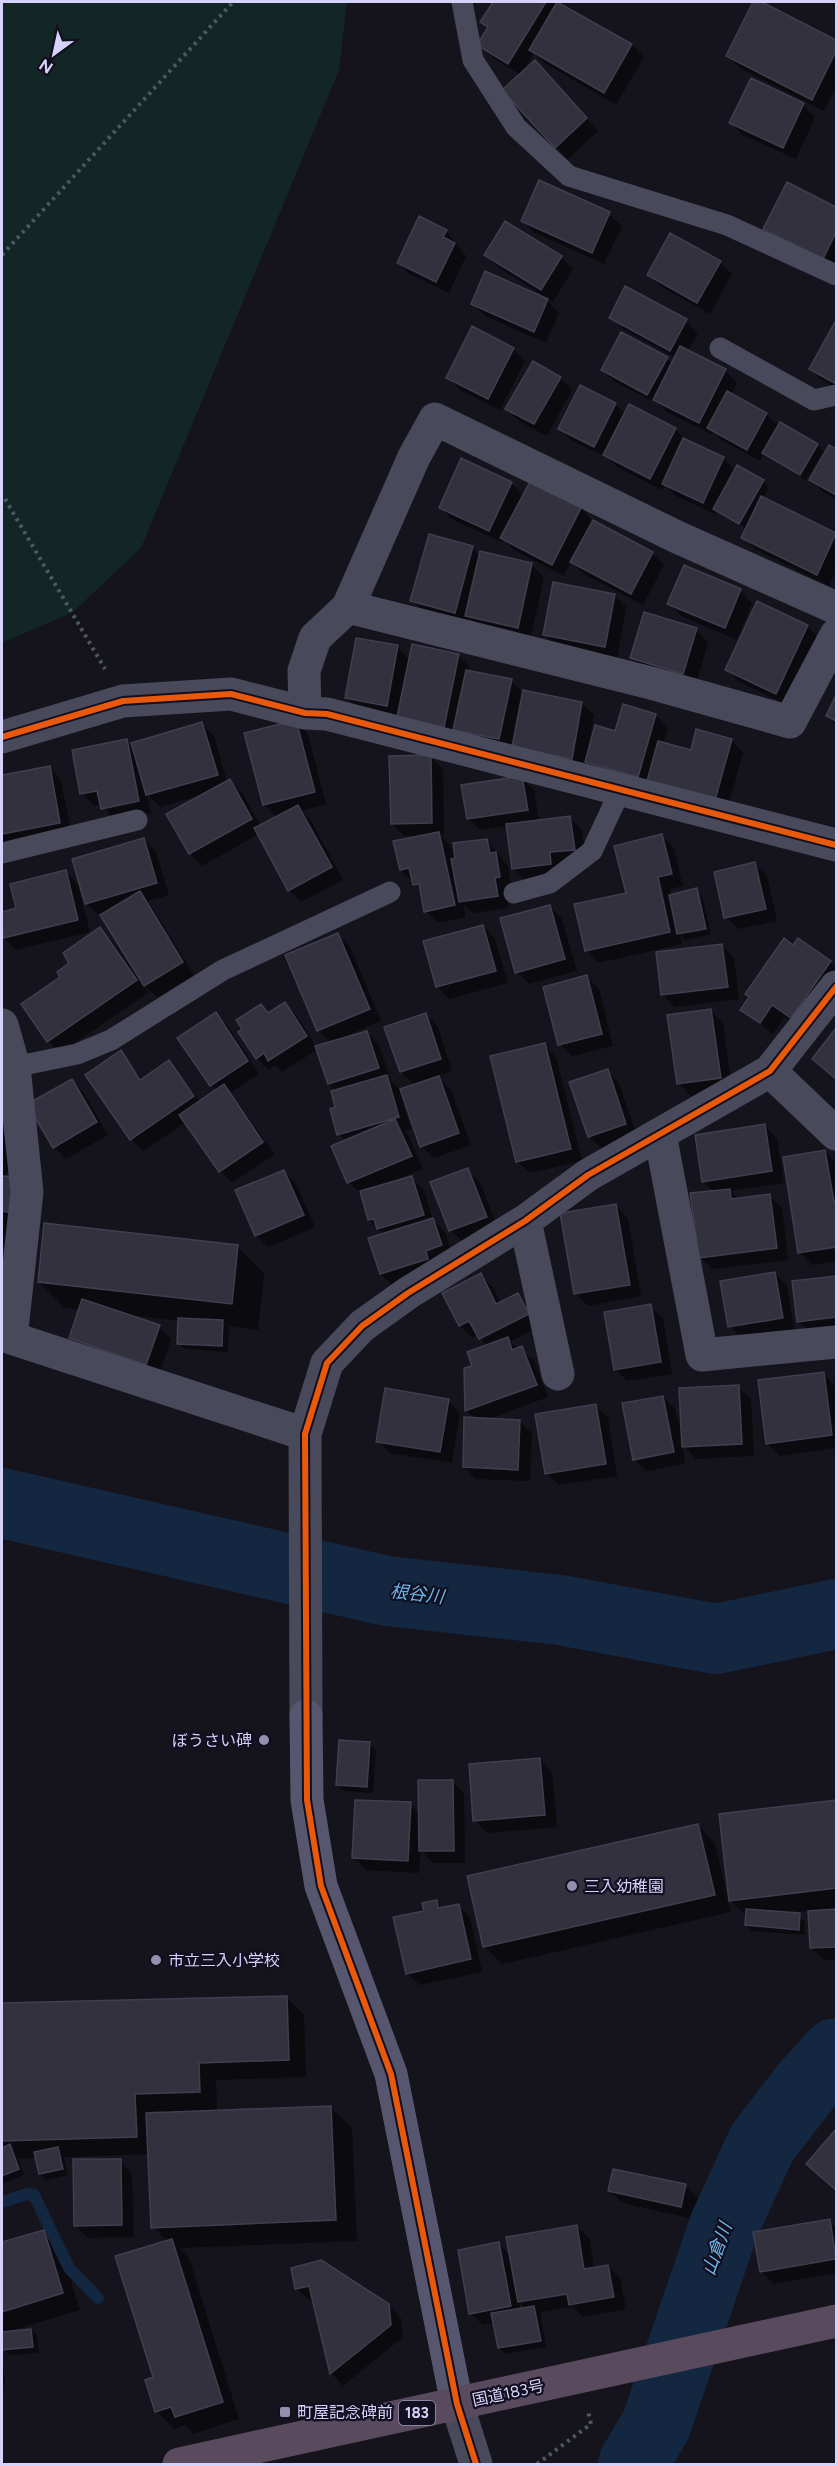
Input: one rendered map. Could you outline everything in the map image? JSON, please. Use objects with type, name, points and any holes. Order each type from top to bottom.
[{"type":"highway","name":"国道183号","points":[[179,2464],[837,2321]]},
{"type":"street","points":[[305,713],[304,670],[315,638],[348,607],[414,457],[435,419],[677,537],[837,608]]},
{"type":"street","points":[[348,607],[651,683],[790,722],[837,635]]},
{"type":"street","points":[[2,738],[123,701],[231,694],[305,713],[327,714],[837,845]]},
{"type":"street","points":[[476,2464],[457,2404],[391,2074],[321,1886],[307,1800],[305,1446],[327,1363],[362,1326],[408,1293],[525,1221],[588,1175],[770,1071],[837,987]]},
{"type":"street","points":[[2,1025],[14,1067],[27,1192],[6,1336],[305,1446]]},
{"type":"street","points":[[770,1071],[837,1134]]},
{"type":"street","points":[[660,1134],[702,1355],[837,1342]]},
{"type":"street","points":[[525,1221],[558,1374]]},
{"type":"lane","points":[[462,2],[473,60],[516,127],[569,176],[727,225],[837,275]]},
{"type":"lane","points":[[720,348],[814,400],[837,395]]},
{"type":"lane","points":[[514,893],[550,883],[592,851],[620,791]]},
{"type":"lane","points":[[2,853],[136,820]]},
{"type":"lane","points":[[14,1067],[77,1054],[111,1040],[223,970],[390,892]]},
{"type":"path","points":[[2,255],[233,2]]},
{"type":"path","points":[[5,499],[123,701]]},
{"type":"path","points":[[537,2464],[591,2424]]},
{"type":"green space","points":[[2,2],[347,2],[339,70],[141,548],[73,612],[2,643]]},
{"type":"building","points":[[493,2],[546,2],[508,64],[477,45],[488,27],[480,22]]},
{"type":"building","points":[[557,2],[632,44],[604,93],[529,50]]},
{"type":"building","points":[[753,2],[762,2],[836,40],[836,51],[812,100],[726,56]]},
{"type":"building","points":[[535,60],[587,118],[555,148],[502,90]]},
{"type":"building","points":[[751,78],[804,103],[783,148],[729,123]]},
{"type":"building","points":[[539,180],[610,212],[592,253],[521,221]]},
{"type":"building","points":[[787,182],[836,207],[836,232],[823,259],[763,229]]},
{"type":"building","points":[[419,216],[447,230],[443,237],[455,243],[436,282],[397,263]]},
{"type":"building","points":[[505,221],[562,256],[541,290],[484,255]]},
{"type":"building","points":[[670,233],[721,261],[697,303],[647,275]]},
{"type":"building","points":[[485,271],[548,299],[534,332],[471,304]]},
{"type":"building","points":[[625,286],[687,319],[670,351],[609,318]]},
{"type":"building","points":[[836,322],[836,384],[809,369]]},
{"type":"building","points":[[472,326],[514,348],[488,399],[446,378]]},
{"type":"building","points":[[621,332],[668,357],[647,395],[601,370]]},
{"type":"building","points":[[680,346],[726,369],[699,423],[653,400]]},
{"type":"building","points":[[533,361],[561,377],[534,424],[505,409]]},
{"type":"building","points":[[580,385],[616,403],[594,447],[558,429]]},
{"type":"building","points":[[727,391],[767,413],[747,450],[707,428]]},
{"type":"building","points":[[629,404],[676,428],[650,479],[603,455]]},
{"type":"building","points":[[780,422],[818,444],[800,475],[762,453]]},
{"type":"building","points":[[683,438],[724,457],[703,503],[662,484]]},
{"type":"building","points":[[829,445],[836,449],[836,495],[809,480]]},
{"type":"building","points":[[461,458],[512,482],[489,531],[439,508]]},
{"type":"building","points":[[737,465],[764,480],[739,524],[713,509]]},
{"type":"building","points":[[531,480],[582,506],[552,565],[500,538]]},
{"type":"building","points":[[761,496],[836,533],[817,575],[741,538]]},
{"type":"building","points":[[593,520],[653,552],[631,594],[570,562]]},
{"type":"building","points":[[429,534],[473,546],[455,613],[410,601]]},
{"type":"building","points":[[480,551],[532,563],[518,628],[465,616]]},
{"type":"building","points":[[684,565],[741,589],[725,628],[667,604]]},
{"type":"building","points":[[553,582],[615,594],[605,647],[543,635]]},
{"type":"building","points":[[757,601],[808,625],[776,694],[725,670]]},
{"type":"building","points":[[644,612],[697,628],[683,674],[630,658]]},
{"type":"building","points":[[356,638],[398,645],[387,706],[345,698]]},
{"type":"building","points":[[412,644],[459,654],[444,727],[397,717]]},
{"type":"building","points":[[466,670],[512,679],[499,739],[453,730]]},
{"type":"building","points":[[523,690],[582,702],[572,759],[512,747]]},
{"type":"building","points":[[836,695],[836,721],[826,716]]},
{"type":"building","points":[[623,704],[656,714],[638,777],[585,762],[595,725],[615,731]]},
{"type":"building","points":[[296,720],[315,792],[263,805],[244,733]]},
{"type":"building","points":[[202,722],[218,775],[146,795],[131,743]]},
{"type":"building","points":[[696,729],[732,739],[715,800],[647,781],[658,741],[691,750]]},
{"type":"building","points":[[127,739],[139,801],[101,809],[97,791],[80,794],[72,750]]},
{"type":"building","points":[[431,755],[432,823],[391,824],[389,756]]},
{"type":"building","points":[[50,766],[60,823],[2,834],[2,775]]},
{"type":"building","points":[[522,776],[528,810],[467,819],[461,785]]},
{"type":"building","points":[[230,779],[252,819],[189,854],[166,814]]},
{"type":"building","points":[[298,805],[332,867],[288,891],[254,828]]},
{"type":"building","points":[[570,816],[575,850],[550,852],[551,864],[512,869],[506,824]]},
{"type":"building","points":[[439,832],[455,905],[424,912],[419,884],[413,885],[409,868],[400,870],[393,841]]},
{"type":"building","points":[[662,834],[672,874],[658,877],[670,932],[585,951],[574,904],[626,893],[614,846]]},
{"type":"building","points":[[144,838],[157,883],[85,904],[72,859]]},
{"type":"building","points":[[487,839],[490,853],[496,852],[500,877],[495,878],[498,896],[459,902],[451,859],[455,858],[453,843]]},
{"type":"building","points":[[755,862],[766,909],[724,918],[714,872]]},
{"type":"building","points":[[66,870],[78,920],[3,938],[2,912],[16,908],[10,884]]},
{"type":"building","points":[[697,888],[706,929],[677,934],[669,895]]},
{"type":"building","points":[[140,891],[183,962],[144,986],[100,915]]},
{"type":"building","points":[[550,905],[565,959],[515,973],[500,918]]},
{"type":"building","points":[[483,925],[496,971],[436,987],[423,941]]},
{"type":"building","points":[[100,927],[137,980],[47,1042],[21,1004],[60,977],[57,972],[69,963],[63,953]]},
{"type":"building","points":[[338,933],[370,1009],[317,1031],[285,955]]},
{"type":"building","points":[[784,938],[793,945],[798,938],[831,961],[791,1018],[772,1005],[760,1023],[740,1010],[749,997],[745,994]]},
{"type":"building","points":[[722,944],[728,987],[661,995],[656,952]]},
{"type":"building","points":[[587,975],[602,1034],[558,1045],[543,987]]},
{"type":"building","points":[[285,1002],[307,1036],[268,1061],[264,1053],[256,1059],[238,1032],[242,1029],[236,1020],[261,1004],[268,1013]]},
{"type":"building","points":[[711,1009],[721,1078],[677,1084],[667,1015]]},
{"type":"building","points":[[216,1012],[248,1061],[210,1086],[177,1038]]},
{"type":"building","points":[[426,1013],[441,1059],[400,1072],[384,1027]]},
{"type":"building","points":[[836,1028],[836,1079],[812,1059]]},
{"type":"building","points":[[367,1031],[379,1068],[328,1084],[315,1046]]},
{"type":"building","points":[[545,1043],[571,1149],[516,1162],[490,1056]]},
{"type":"building","points":[[121,1050],[140,1080],[169,1060],[194,1096],[130,1140],[85,1075]]},
{"type":"building","points":[[608,1069],[626,1124],[588,1137],[569,1082]]},
{"type":"building","points":[[387,1075],[399,1117],[337,1135],[330,1109],[335,1107],[331,1091]]},
{"type":"building","points":[[439,1076],[459,1133],[420,1147],[400,1089]]},
{"type":"building","points":[[72,1079],[97,1122],[53,1148],[27,1104]]},
{"type":"building","points":[[224,1084],[263,1142],[219,1172],[179,1115]]},
{"type":"building","points":[[395,1119],[412,1156],[347,1183],[331,1146]]},
{"type":"building","points":[[765,1124],[772,1171],[702,1182],[695,1135]]},
{"type":"building","points":[[825,1150],[834,1202],[836,1201],[836,1247],[798,1253],[783,1157]]},
{"type":"building","points":[[468,1168],[487,1217],[449,1231],[430,1182]]},
{"type":"building","points":[[284,1170],[304,1215],[255,1236],[235,1190]]},
{"type":"building","points":[[2,1176],[15,1177],[11,1213],[2,1211]]},
{"type":"building","points":[[412,1176],[424,1215],[377,1229],[374,1219],[368,1220],[360,1191]]},
{"type":"building","points":[[730,1189],[731,1199],[770,1194],[777,1248],[699,1258],[690,1193]]},
{"type":"building","points":[[616,1204],[630,1285],[574,1294],[560,1213]]},
{"type":"building","points":[[433,1218],[442,1245],[426,1251],[428,1259],[380,1274],[368,1238]]},
{"type":"building","points":[[44,1223],[238,1245],[232,1304],[38,1282]]},
{"type":"building","points":[[775,1272],[783,1318],[728,1327],[720,1281]]},
{"type":"building","points":[[481,1273],[496,1304],[518,1293],[529,1314],[479,1339],[469,1321],[459,1326],[442,1293]]},
{"type":"building","points":[[836,1276],[836,1317],[797,1322],[792,1281]]},
{"type":"building","points":[[82,1299],[160,1325],[146,1365],[69,1338]]},
{"type":"building","points":[[651,1304],[661,1362],[614,1370],[604,1312]]},
{"type":"building","points":[[178,1318],[223,1320],[222,1346],[177,1344]]},
{"type":"building","points":[[508,1337],[512,1350],[522,1346],[537,1385],[465,1411],[464,1368],[472,1366],[467,1352]]},
{"type":"building","points":[[824,1372],[832,1435],[766,1444],[758,1380]]},
{"type":"building","points":[[739,1385],[742,1444],[682,1447],[679,1388]]},
{"type":"building","points":[[385,1388],[449,1399],[440,1452],[376,1442]]},
{"type":"building","points":[[663,1396],[674,1452],[633,1460],[622,1403]]},
{"type":"building","points":[[596,1404],[606,1464],[545,1474],[535,1414]]},
{"type":"building","points":[[464,1417],[520,1420],[518,1470],[463,1467]]},
{"type":"building","points":[[339,1740],[370,1742],[367,1787],[336,1785]]},
{"type":"building","points":[[540,1758],[545,1815],[473,1821],[469,1764]]},
{"type":"building","points":[[418,1780],[453,1780],[454,1851],[419,1851]]},
{"type":"building","points":[[355,1800],[411,1802],[408,1861],[352,1858]]},
{"type":"building","points":[[836,1800],[836,1888],[729,1901],[719,1814]]},
{"type":"building","points":[[698,1824],[715,1895],[483,1947],[467,1876]]},
{"type":"building","points":[[437,1900],[438,1908],[459,1904],[471,1959],[406,1974],[393,1917],[424,1911],[422,1903]]},
{"type":"building","points":[[746,1909],[800,1913],[799,1930],[745,1925]]},
{"type":"building","points":[[836,1909],[836,1947],[810,1948],[808,1911]]},
{"type":"building","points":[[287,1996],[289,2060],[199,2063],[200,2092],[135,2094],[137,2137],[2,2141],[2,2003]]},
{"type":"building","points":[[331,2106],[336,2220],[151,2228],[146,2113]]},
{"type":"building","points":[[836,2129],[836,2190],[806,2164]]},
{"type":"building","points":[[10,2144],[19,2169],[2,2176],[2,2148]]},
{"type":"building","points":[[58,2147],[63,2169],[39,2174],[34,2152]]},
{"type":"building","points":[[73,2159],[121,2159],[122,2225],[74,2226]]},
{"type":"building","points":[[613,2169],[686,2184],[681,2207],[608,2191]]},
{"type":"building","points":[[830,2219],[836,2259],[760,2272],[753,2232]]},
{"type":"building","points":[[577,2225],[584,2269],[608,2265],[614,2297],[569,2305],[567,2294],[518,2302],[506,2237]]},
{"type":"building","points":[[44,2230],[63,2293],[2,2312],[2,2242]]},
{"type":"building","points":[[172,2239],[223,2402],[175,2417],[171,2407],[155,2412],[145,2380],[153,2377],[115,2256]]},
{"type":"building","points":[[499,2242],[511,2306],[469,2314],[458,2250]]},
{"type":"building","points":[[321,2260],[389,2304],[391,2325],[330,2374],[309,2286],[295,2289],[291,2268]]},
{"type":"building","points":[[534,2306],[541,2341],[498,2348],[491,2313]]},
{"type":"building","points":[[31,2329],[33,2347],[2,2350],[2,2332]]},
{"type":"waterway","name":"根谷川","points":[[2,1503],[387,1591],[560,1610],[716,1639],[836,1614]]},
{"type":"waterway","name":"山倉川","points":[[633,2464],[656,2425],[724,2226],[762,2143],[806,2086],[836,2053]]},
{"type":"waterway","points":[[2,2202],[27,2194],[34,2195],[69,2268],[98,2298]]},
{"type":"cycle path","points":[[2,737],[123,701],[231,694],[305,713],[327,714],[836,845]]},
{"type":"cycle path","points":[[476,2464],[457,2404],[391,2074],[321,1886],[307,1800],[305,1434],[327,1363],[362,1326],[408,1293],[525,1221],[588,1175],[770,1071],[836,987]]},
{"type":"place","name":"ぼうさい碑","points":[[264,1740]]},
{"type":"place","name":"三入幼稚園","points":[[572,1886]]},
{"type":"place","name":"市立三入小学校","points":[[156,1960]]},
{"type":"place","name":"町屋記念碑前","points":[[285,2412]]}]
